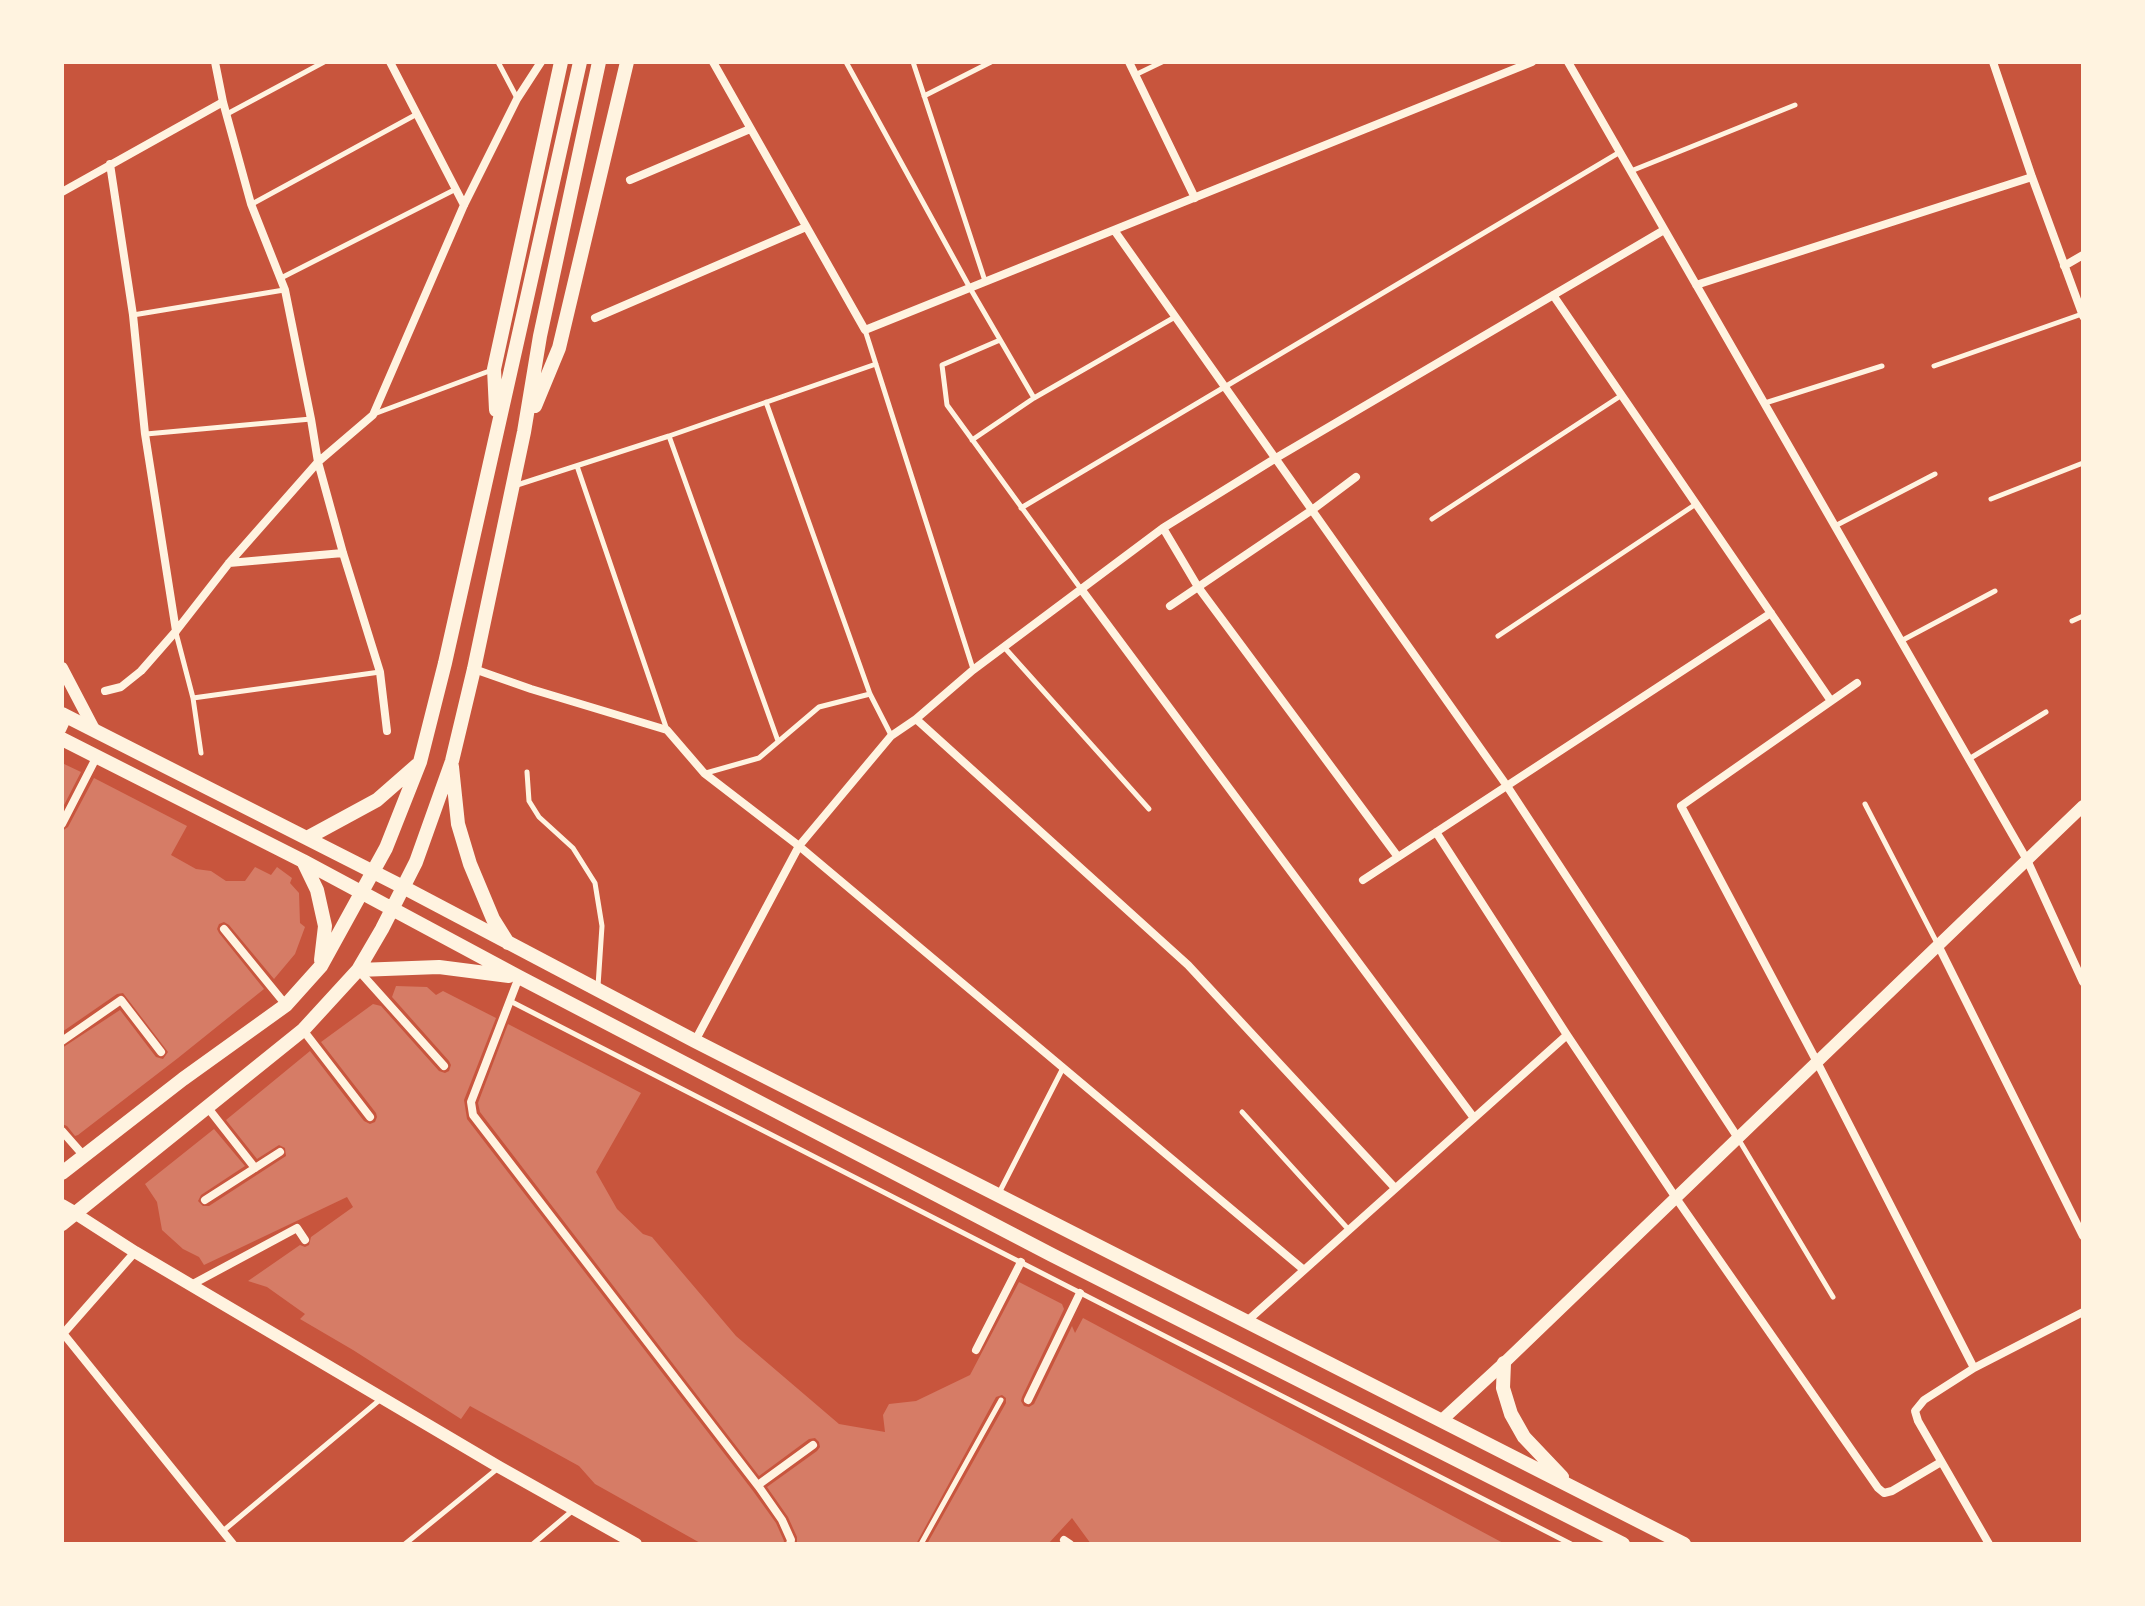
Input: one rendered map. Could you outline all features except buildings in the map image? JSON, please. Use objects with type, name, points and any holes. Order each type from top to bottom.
[{"type":"main road","points":[[496,428],[494,369],[561,62]]},
{"type":"main road","points":[[62,1173],[183,1079],[286,1005],[321,966],[386,848],[420,762],[445,663],[580,62]]},
{"type":"main road","points":[[62,1224],[303,1030],[358,970],[416,862],[452,761],[474,669],[524,432],[540,336],[599,62]]},
{"type":"main road","points":[[524,432],[559,348],[627,62]]},
{"type":"main road","points":[[64,720],[95,731],[374,872],[597,991],[1684,1544]]},
{"type":"main road","points":[[62,739],[303,861],[1052,1255],[1623,1544]]},
{"type":"main road","points":[[452,761],[458,824],[470,864],[493,919],[509,943]]},
{"type":"main road","points":[[307,838],[377,800],[420,762]]},
{"type":"main road","points":[[303,861],[317,890],[325,926],[321,966]]},
{"type":"main road","points":[[358,970],[439,967],[519,977]]},
{"type":"main road","points":[[62,1206],[76,1214]]},
{"type":"main road","points":[[1504,1363],[1503,1388],[1511,1414],[1524,1437],[1571,1486]]},
{"type":"street","points":[[215,62],[251,204],[285,290],[318,462],[380,672],[387,731]]},
{"type":"street","points":[[390,62],[464,205]]},
{"type":"street","points":[[105,691],[121,687],[141,671],[229,563],[318,462],[373,415],[464,205],[517,99],[541,62]]},
{"type":"street","points":[[713,62],[865,330],[1532,62]]},
{"type":"street","points":[[1129,62],[1195,198]]},
{"type":"street","points":[[1568,62],[2027,860],[2083,982]]},
{"type":"street","points":[[1993,62],[2083,315]]},
{"type":"street","points":[[62,192],[223,102]]},
{"type":"street","points":[[630,180],[750,129]]},
{"type":"street","points":[[110,164],[133,315],[145,434],[176,631]]},
{"type":"street","points":[[1696,285],[2032,177]]},
{"type":"street","points":[[595,318],[806,227]]},
{"type":"street","points":[[1114,230],[1507,786],[1738,1138]]},
{"type":"street","points":[[695,1041],[799,846],[891,736],[916,719],[973,670],[1163,528],[1664,230]]},
{"type":"street","points":[[2064,266],[2083,255]]},
{"type":"street","points":[[1553,295],[1831,701]]},
{"type":"street","points":[[1170,606],[1356,477]]},
{"type":"street","points":[[1163,528],[1198,587],[1398,857]]},
{"type":"street","points":[[229,563],[343,553]]},
{"type":"street","points":[[1081,589],[1474,1118]]},
{"type":"street","points":[[1363,880],[1771,613]]},
{"type":"street","points":[[62,668],[95,731]]},
{"type":"street","points":[[474,669],[667,730],[704,773],[799,846],[1304,1270]]},
{"type":"street","points":[[1857,683],[1681,806],[1974,1368]]},
{"type":"street","points":[[916,719],[1188,965],[1395,1188]]},
{"type":"street","points":[[62,824],[96,758]]},
{"type":"street","points":[[1442,1420],[2083,806]]},
{"type":"street","points":[[1436,832],[1676,1198],[1878,1488],[1884,1493],[1892,1491],[1941,1462]]},
{"type":"street","points":[[224,929],[286,1005]]},
{"type":"street","points":[[1938,945],[2083,1236]]},
{"type":"street","points":[[358,970],[444,1066]]},
{"type":"street","points":[[519,977],[471,1102],[473,1115],[758,1486],[782,1520],[790,1544]]},
{"type":"street","points":[[62,1041],[121,1000],[161,1052]]},
{"type":"street","points":[[303,1030],[370,1117]]},
{"type":"street","points":[[1246,1322],[1567,1035]]},
{"type":"street","points":[[208,1108],[255,1168]]},
{"type":"street","points":[[62,1131],[84,1156]]},
{"type":"street","points":[[205,1200],[280,1152]]},
{"type":"street","points":[[76,1214],[499,1467],[636,1544]]},
{"type":"street","points":[[191,1285],[297,1228],[305,1240]]},
{"type":"street","points":[[135,1252],[62,1334],[233,1544]]},
{"type":"street","points":[[976,1350],[1021,1262]]},
{"type":"street","points":[[1028,1400],[1080,1293]]},
{"type":"street","points":[[1989,1544],[1915,1411],[1924,1400],[1974,1368],[2083,1312]]},
{"type":"street","points":[[758,1486],[813,1445]]},
{"type":"lane","points":[[227,114],[324,62]]},
{"type":"lane","points":[[498,62],[517,99]]},
{"type":"lane","points":[[846,62],[1034,398]]},
{"type":"lane","points":[[913,62],[985,282]]},
{"type":"lane","points":[[924,96],[991,62]]},
{"type":"lane","points":[[1135,75],[1162,62]]},
{"type":"lane","points":[[1631,171],[1795,105]]},
{"type":"lane","points":[[251,204],[417,114]]},
{"type":"lane","points":[[1021,508],[1620,152]]},
{"type":"lane","points":[[281,278],[456,189]]},
{"type":"lane","points":[[133,315],[285,290]]},
{"type":"lane","points":[[1934,366],[2083,315]]},
{"type":"lane","points":[[972,440],[1034,398],[1176,317]]},
{"type":"lane","points":[[865,330],[973,670]]},
{"type":"lane","points":[[1000,340],[942,365],[947,405],[1081,589]]},
{"type":"lane","points":[[513,486],[876,364]]},
{"type":"lane","points":[[1764,404],[1882,366]]},
{"type":"lane","points":[[373,415],[494,369]]},
{"type":"lane","points":[[1432,519],[1622,395]]},
{"type":"lane","points":[[766,402],[870,694],[891,736]]},
{"type":"lane","points":[[145,434],[311,419]]},
{"type":"lane","points":[[669,436],[778,741]]},
{"type":"lane","points":[[1991,499],[2083,463]]},
{"type":"lane","points":[[577,466],[667,730]]},
{"type":"lane","points":[[1835,526],[1935,474]]},
{"type":"lane","points":[[1498,636],[1696,504]]},
{"type":"lane","points":[[1901,641],[1995,591]]},
{"type":"lane","points":[[2072,621],[2083,616]]},
{"type":"lane","points":[[176,631],[193,698],[201,753]]},
{"type":"lane","points":[[1004,647],[1149,809]]},
{"type":"lane","points":[[193,698],[380,672]]},
{"type":"lane","points":[[704,773],[759,758],[819,707],[870,694]]},
{"type":"lane","points":[[1969,759],[2046,712]]},
{"type":"lane","points":[[527,772],[529,801],[539,817],[573,848],[595,883],[602,926],[597,991]]},
{"type":"lane","points":[[1865,804],[1938,945]]},
{"type":"lane","points":[[509,1001],[1571,1544]]},
{"type":"lane","points":[[998,1194],[1063,1068]]},
{"type":"lane","points":[[1242,1112],[1349,1230]]},
{"type":"lane","points":[[1738,1138],[1833,1297]]},
{"type":"lane","points":[[223,1531],[382,1398]]},
{"type":"lane","points":[[921,1544],[1001,1400]]},
{"type":"lane","points":[[405,1544],[499,1467]]},
{"type":"lane","points":[[533,1544],[575,1509]]}]
